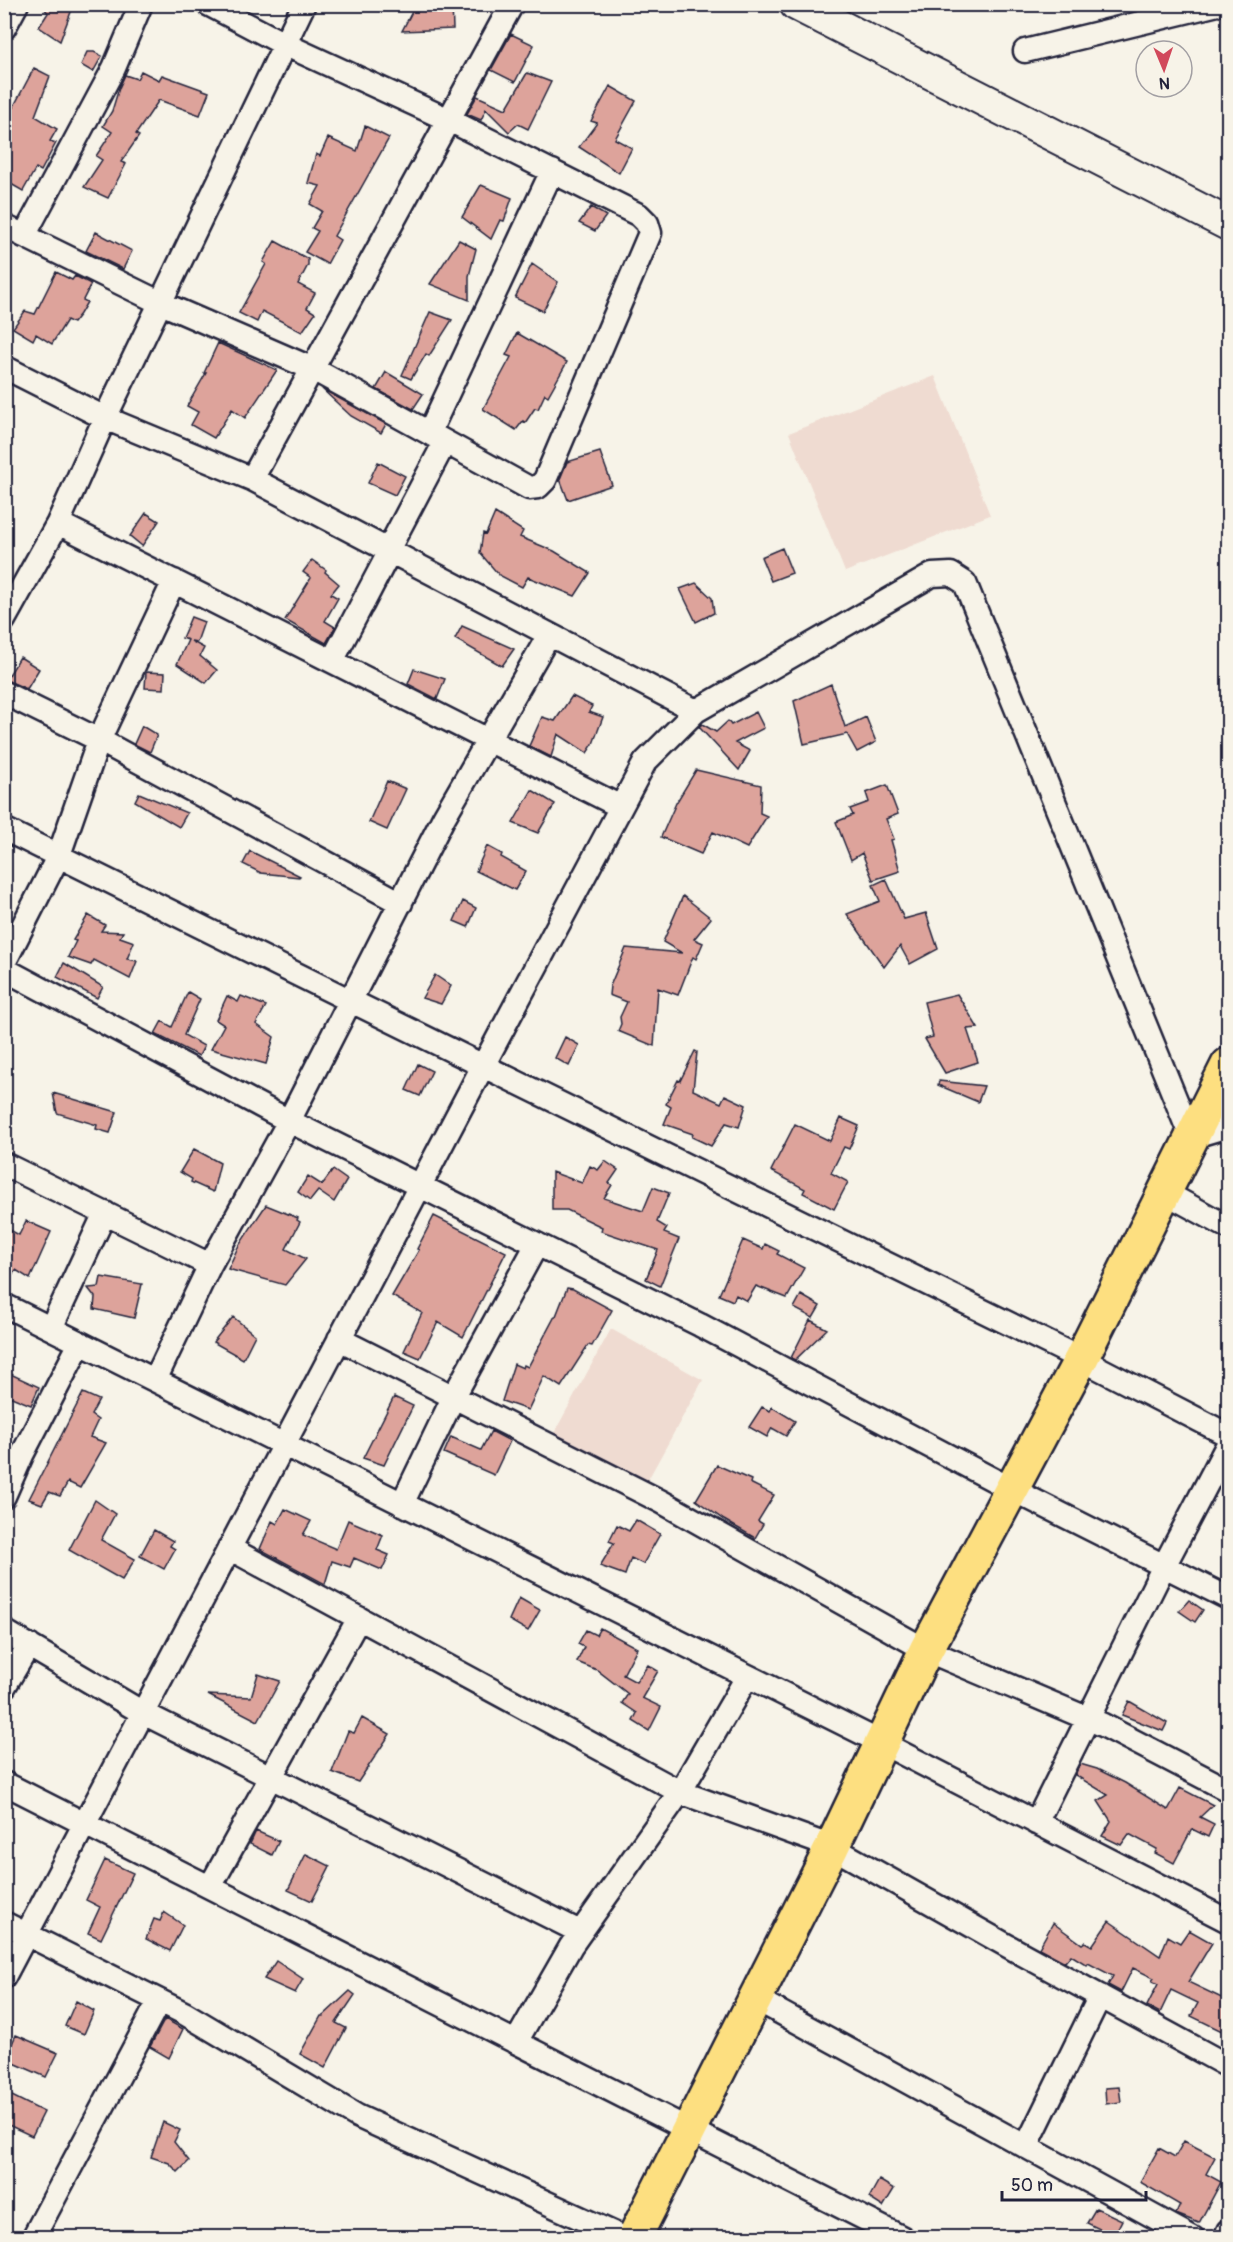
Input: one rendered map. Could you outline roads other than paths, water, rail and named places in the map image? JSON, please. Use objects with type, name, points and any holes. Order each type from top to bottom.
[{"type":"main road","points":[[634,2238],[832,1847],[926,1650],[1081,1359],[1228,1065]]},
{"type":"street","points":[[4,28],[17,4]]},
{"type":"street","points":[[141,4],[114,68],[14,231],[161,303],[313,369],[529,488],[538,487],[545,480],[650,233],[647,222],[639,215],[450,120],[284,44],[208,4]]},
{"type":"street","points":[[4,620],[58,523],[105,418],[304,4]]},
{"type":"street","points":[[252,479],[513,4]]},
{"type":"street","points":[[796,4],[1228,224]]},
{"type":"street","points":[[1025,51],[1218,4]]},
{"type":"street","points":[[388,550],[552,171]]},
{"type":"street","points":[[4,367],[105,418],[252,479],[696,711]]},
{"type":"street","points":[[58,523],[621,807]]},
{"type":"street","points":[[332,661],[388,553],[362,605]]},
{"type":"street","points":[[4,1977],[645,762],[696,711],[932,575],[951,574],[965,583],[1191,1137],[1228,1125]]},
{"type":"street","points":[[4,963],[59,855],[99,740],[174,582]]},
{"type":"street","points":[[155,1380],[210,1265],[351,1002],[444,817],[549,634]]},
{"type":"street","points":[[4,693],[99,740],[401,903]]},
{"type":"street","points":[[4,829],[351,1002],[1081,1359],[1228,1435]]},
{"type":"street","points":[[4,969],[289,1120],[700,1325],[1011,1489],[1228,1598]]},
{"type":"street","points":[[4,1164],[210,1265]]},
{"type":"street","points":[[1164,1192],[1228,1227]]},
{"type":"street","points":[[51,1328],[105,1213]]},
{"type":"street","points":[[402,1503],[454,1396],[537,1244]]},
{"type":"street","points":[[4,1305],[882,1743],[1228,1921]]},
{"type":"street","points":[[339,1339],[663,1502],[926,1650],[1088,1719],[1228,1790]]},
{"type":"street","points":[[4,1496],[13,1450],[80,1342]]},
{"type":"street","points":[[1036,1822],[1164,1566],[1228,1444]]},
{"type":"street","points":[[229,1548],[680,1792],[832,1847],[1228,2066]]},
{"type":"street","points":[[210,1887],[359,1618]]},
{"type":"street","points":[[4,1631],[143,1713],[580,1932]]},
{"type":"street","points":[[4,1687],[29,1645]]},
{"type":"street","points":[[516,2042],[580,1932],[680,1792],[747,1677]]},
{"type":"street","points":[[4,1783],[903,2238]]},
{"type":"street","points":[[4,1923],[184,2013],[357,2116],[624,2238]]},
{"type":"street","points":[[1026,2148],[1100,1996]]},
{"type":"street","points":[[754,1998],[1190,2237]]},
{"type":"street","points":[[33,2238],[159,2001]]},
{"type":"street","points":[[1225,2238],[1228,2230]]}]
